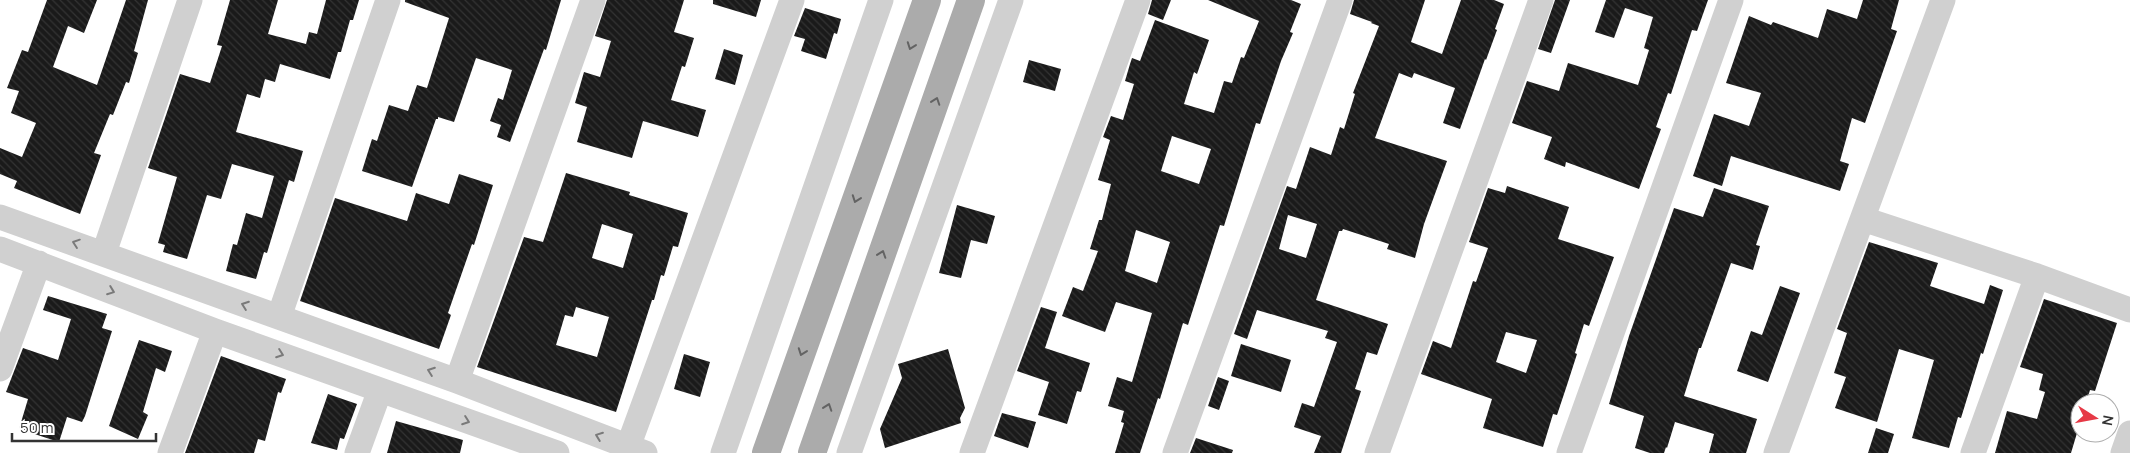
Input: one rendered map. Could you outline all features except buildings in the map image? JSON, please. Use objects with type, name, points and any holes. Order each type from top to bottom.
[{"type":"main road","points":[[766,453],[927,0]]},
{"type":"main road","points":[[812,453],[971,0]]},
{"type":"street","points":[[104,253],[190,0]]},
{"type":"street","points":[[279,317],[388,0]]},
{"type":"street","points":[[457,381],[593,0]]},
{"type":"street","points":[[0,217],[457,381],[636,450],[792,0]]},
{"type":"street","points":[[723,453],[881,0]]},
{"type":"street","points":[[850,453],[1011,0]]},
{"type":"street","points":[[972,453],[1138,0]]},
{"type":"street","points":[[1175,453],[1340,0]]},
{"type":"street","points":[[1378,453],[1542,0]]},
{"type":"street","points":[[1569,453],[1731,0]]},
{"type":"street","points":[[1776,453],[1943,0]]},
{"type":"street","points":[[1862,219],[2037,276],[2130,310]]},
{"type":"street","points":[[0,249],[215,331],[557,453]]},
{"type":"street","points":[[0,369],[39,263]]},
{"type":"street","points":[[1973,453],[2037,276]]},
{"type":"street","points":[[170,453],[215,331]]},
{"type":"street","points":[[357,453],[380,390]]},
{"type":"street","points":[[2123,453],[2130,433]]}]
